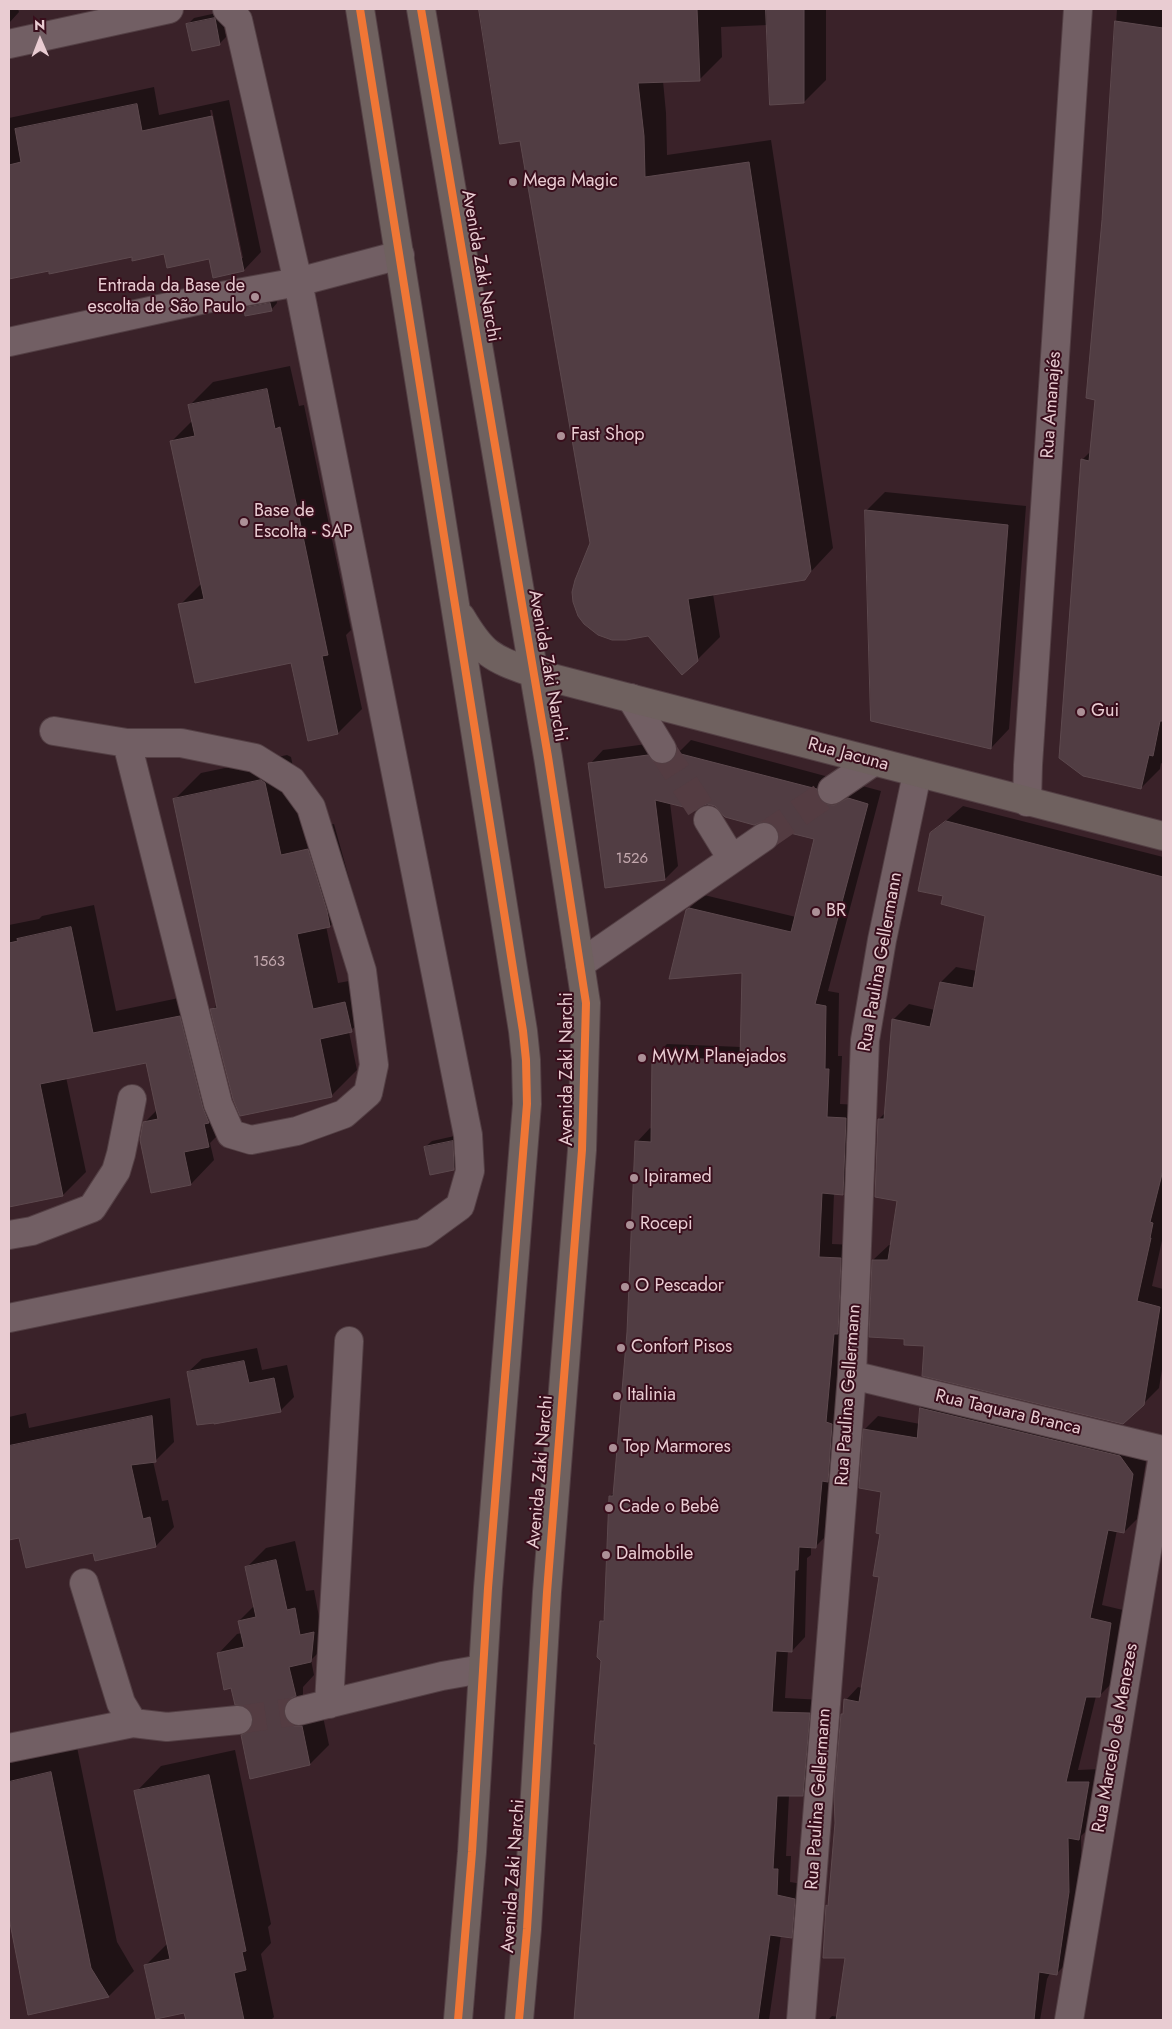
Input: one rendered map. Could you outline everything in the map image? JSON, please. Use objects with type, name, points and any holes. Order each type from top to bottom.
[{"type":"main road","points":[[360,9],[488,804],[526,1060],[527,1104],[482,1669],[472,1852],[458,2020]]},
{"type":"main road","name":"Avenida Zaki Narchi","points":[[421,9],[533,673],[586,1003],[586,1084],[582,1150],[547,1592],[527,1929],[519,2020]]},
{"type":"main road","name":"Rua Jacuna","points":[[456,609],[474,640],[487,652],[497,660],[533,673],[917,774],[1163,836]]},
{"type":"street","points":[[9,44],[169,9]]},
{"type":"street","points":[[9,1318],[423,1233],[460,1206],[470,1171],[468,1135],[298,282],[238,20],[227,9]]},
{"type":"street","name":"Rua Amanajés","points":[[1027,802],[1029,745],[1078,9]]},
{"type":"street","points":[[9,342],[205,299],[298,282],[400,255]]},
{"type":"street","points":[[631,698],[662,749]]},
{"type":"street","points":[[54,731],[127,743],[181,744],[254,758],[292,781],[311,807],[362,971],[374,1065],[368,1093],[344,1114],[297,1131],[251,1140],[231,1134],[218,1104],[127,743]]},
{"type":"street","points":[[832,790],[873,762]]},
{"type":"street","name":"Rua Paulina Gellermann","points":[[801,2020],[852,1375],[865,1040],[882,940],[917,774]]},
{"type":"street","points":[[708,820],[732,859]]},
{"type":"street","points":[[580,964],[764,837]]},
{"type":"street","points":[[9,1235],[32,1231],[92,1208],[116,1171],[132,1099]]},
{"type":"street","points":[[329,1704],[349,1340]]},
{"type":"street","name":"Rua Taquara Branca","points":[[852,1375],[1163,1450]]},
{"type":"street","name":"Rua Marcelo de Menezes","points":[[1068,2020],[1163,1455]]},
{"type":"street","points":[[84,1583],[120,1703],[133,1723]]},
{"type":"street","points":[[299,1711],[442,1676],[482,1669]]},
{"type":"street","points":[[9,1748],[133,1723],[168,1727],[238,1720]]},
{"type":"building","points":[[479,9],[697,9],[700,81],[638,83],[644,136],[645,177],[749,162],[811,571],[805,580],[688,599],[698,661],[682,675],[648,636],[626,640],[612,640],[598,635],[584,624],[578,616],[573,602],[572,592],[575,580],[590,543],[520,141],[500,144]]},
{"type":"building","points":[[766,9],[804,9],[804,103],[770,105]]},
{"type":"building","points":[[215,18],[220,45],[192,51],[186,24]]},
{"type":"building","points":[[1115,21],[1163,28],[1163,721],[1160,721],[1153,756],[1149,755],[1141,789],[1083,776],[1059,758],[1081,459],[1089,461],[1095,400],[1086,398],[1102,220]]},
{"type":"building","points":[[137,104],[142,131],[212,116],[244,271],[213,278],[209,259],[167,268],[164,254],[132,261],[132,257],[49,274],[49,271],[9,279],[9,165],[21,162],[15,129]]},
{"type":"building","points":[[270,303],[272,311],[245,316],[244,308]]},
{"type":"building","name":"Base de Escolta - SAP","points":[[267,389],[275,429],[280,427],[328,655],[322,656],[338,734],[308,741],[291,663],[195,683],[178,604],[204,599],[170,441],[195,436],[188,405]]},
{"type":"building","points":[[865,510],[1008,525],[991,749],[871,721]]},
{"type":"building","points":[[677,753],[817,789],[819,798],[826,804],[834,805],[848,798],[868,804],[815,1004],[826,1006],[825,1069],[829,1069],[827,1117],[846,1118],[843,1195],[822,1193],[819,1257],[841,1258],[838,1334],[834,1334],[826,1422],[832,1424],[828,1482],[822,1481],[816,1548],[799,1547],[798,1570],[795,1570],[792,1652],[776,1651],[772,1712],[810,1713],[803,1796],[777,1796],[773,1869],[778,1869],[777,1895],[795,1899],[792,1938],[770,1935],[758,2020],[574,2020],[596,1744],[594,1744],[601,1661],[597,1657],[600,1621],[604,1621],[609,1496],[613,1496],[627,1332],[635,1141],[651,1142],[652,1057],[728,1060],[728,1058],[740,1058],[742,973],[669,979],[686,910],[689,908],[791,932],[814,839],[778,830],[770,823],[762,822],[754,825],[725,817],[715,806],[707,804],[700,806],[696,810],[655,800],[665,880],[605,888],[588,763],[648,755],[654,762],[663,765],[670,762]]},
{"type":"building","points":[[261,780],[265,783],[281,855],[308,849],[327,911],[330,927],[297,934],[313,1009],[345,1002],[352,1032],[320,1039],[332,1097],[240,1116],[233,1099],[210,1009],[217,1008],[173,799]]},
{"type":"building","points":[[946,821],[1163,877],[1163,1170],[1150,1222],[1153,1223],[1151,1238],[1137,1301],[1160,1307],[1144,1405],[1123,1424],[922,1376],[924,1346],[904,1345],[904,1339],[869,1337],[872,1260],[888,1260],[897,1201],[875,1197],[878,1119],[884,1119],[892,1019],[930,1027],[940,982],[973,988],[985,916],[941,904],[943,896],[918,891],[930,833]]},
{"type":"building","points":[[71,927],[93,1033],[180,1016],[203,1108],[209,1123],[204,1124],[209,1147],[184,1152],[191,1185],[151,1193],[140,1140],[143,1122],[158,1119],[146,1063],[40,1084],[63,1196],[9,1207],[9,943],[18,941],[17,939]]},
{"type":"building","points":[[453,1141],[454,1170],[430,1175],[424,1147]]},
{"type":"building","points":[[244,1361],[249,1383],[274,1378],[281,1412],[214,1424],[197,1425],[187,1372]]},
{"type":"building","points":[[920,1408],[1120,1456],[1133,1474],[1124,1533],[1108,1530],[1090,1618],[1111,1623],[1100,1697],[1086,1697],[1066,1782],[1089,1782],[1079,1840],[1068,1838],[1069,1892],[1057,1975],[1039,1972],[1034,2020],[836,2020],[845,1958],[823,1958],[826,1905],[828,1906],[835,1823],[834,1796],[841,1714],[843,1714],[844,1699],[859,1702],[879,1577],[873,1576],[880,1534],[876,1533],[881,1492],[859,1488],[863,1429],[917,1438]]},
{"type":"building","points":[[152,1416],[156,1462],[131,1465],[143,1519],[150,1517],[156,1547],[95,1561],[93,1553],[26,1568],[19,1538],[9,1540],[9,1446]]},
{"type":"building","points":[[276,1560],[287,1610],[295,1608],[300,1635],[314,1632],[311,1662],[289,1667],[296,1696],[289,1699],[284,1707],[284,1715],[287,1721],[294,1726],[302,1726],[310,1765],[250,1779],[241,1735],[252,1727],[253,1718],[245,1706],[235,1705],[231,1688],[224,1690],[217,1653],[244,1647],[238,1621],[256,1617],[245,1567]]},
{"type":"building","points":[[51,1772],[91,1968],[109,1997],[28,2015],[9,1918],[9,1782]]},
{"type":"building","points":[[209,1775],[246,1951],[242,1952],[246,1970],[234,1973],[244,2020],[186,2020],[184,2013],[156,2019],[144,1965],[170,1959],[134,1791]]},
{"type":"tunnel","points":[[662,749],[708,820]]},
{"type":"tunnel","points":[[764,837],[832,790]]},
{"type":"tunnel","points":[[238,1720],[299,1711]]},
{"type":"cycle path","points":[[360,9],[523,1031],[526,1060],[527,1104],[488,1588],[472,1852],[458,2020]]},
{"type":"cycle path","points":[[421,9],[548,757],[586,1003],[582,1150],[547,1592],[527,1929],[519,2020]]},
{"type":"place","name":"Mega Magic","points":[[513,182]]},
{"type":"place","name":"Entrada da Base de escolta de São Paulo","points":[[255,297]]},
{"type":"place","name":"Fast Shop","points":[[561,436]]},
{"type":"place","name":"Base de Escolta - SAP","points":[[244,522]]},
{"type":"place","name":"Gui","points":[[1081,712]]},
{"type":"place","name":"BR","points":[[816,912]]},
{"type":"place","name":"MWM Planejados","points":[[642,1058]]},
{"type":"place","name":"Ipiramed","points":[[634,1178]]},
{"type":"place","name":"Rocepi","points":[[630,1225]]},
{"type":"place","name":"O Pescador","points":[[625,1287]]},
{"type":"place","name":"Confort Pisos","points":[[621,1348]]},
{"type":"place","name":"Italinia","points":[[617,1396]]},
{"type":"place","name":"Top Marmores","points":[[613,1448]]},
{"type":"place","name":"Cade o Bebê","points":[[609,1508]]},
{"type":"place","name":"Dalmobile","points":[[606,1555]]}]
